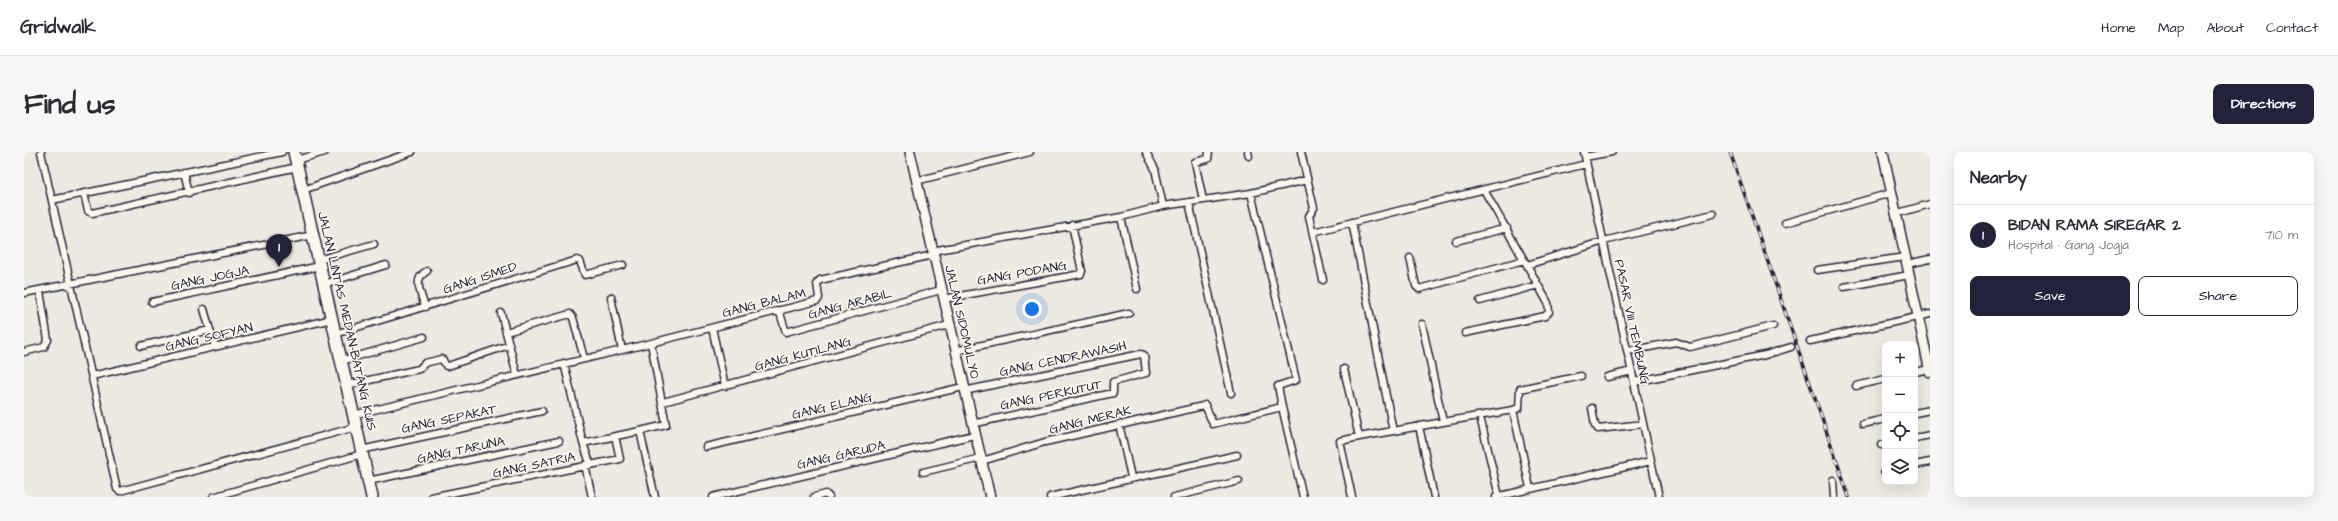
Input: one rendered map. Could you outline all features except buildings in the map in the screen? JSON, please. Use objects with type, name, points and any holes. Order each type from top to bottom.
[{"type":"highway","name":"JALAN LINTAS MEDAN–BATANG KUIS","points":[[296,160],[372,497]]},
{"type":"street","points":[[41,152],[72,284],[117,489],[120,491]]},
{"type":"street","points":[[52,200],[282,152]]},
{"type":"street","points":[[84,193],[88,211],[92,213],[189,192],[325,152]]},
{"type":"street","points":[[302,190],[412,152]]},
{"type":"street","name":"JALAN SIDOMULYO","points":[[910,152],[932,253],[981,460],[988,497]]},
{"type":"street","points":[[916,181],[1030,152]]},
{"type":"street","points":[[1146,152],[1155,169],[1163,206]]},
{"type":"street","points":[[1204,200],[1195,162],[1208,159],[1209,152]]},
{"type":"street","points":[[1301,152],[1314,208],[1309,216],[1323,280]]},
{"type":"street","points":[[1313,232],[1484,190],[1585,158],[1612,152]]},
{"type":"street","points":[[1883,152],[1895,214],[1929,366],[1918,371]]},
{"type":"street","name":"PASAR VIII TEMBUNG","points":[[1585,158],[1659,497]]},
{"type":"street","points":[[184,172],[189,192]]},
{"type":"street","points":[[932,253],[1072,225],[1121,217],[1163,206],[1251,193],[1307,180]]},
{"type":"street","points":[[1465,333],[1545,316],[1549,312],[1548,303],[1507,228],[1484,190]]},
{"type":"street","points":[[1251,193],[1296,380],[1278,386],[1304,497]]},
{"type":"street","points":[[1785,223],[1891,193]]},
{"type":"street","points":[[1189,202],[1231,393]]},
{"type":"street","points":[[1895,214],[1930,204]]},
{"type":"street","points":[[1410,258],[1416,286],[1419,289],[1713,214]]},
{"type":"street","points":[[1121,217],[1137,289]]},
{"type":"street","points":[[1352,222],[1393,431]]},
{"type":"street","name":"GANG PODANG","points":[[942,294],[1080,274],[1082,271],[1072,225]]},
{"type":"street","points":[[1456,241],[1507,228]]},
{"type":"street","points":[[24,294],[313,234]]},
{"type":"street","name":"GANG JOGJA","points":[[152,302],[319,263],[374,244]]},
{"type":"street","name":"GANG BALAM","points":[[353,415],[712,328],[819,300],[817,283],[820,280],[932,253]]},
{"type":"street","points":[[1817,270],[1906,260],[1930,259]]},
{"type":"street","name":"GANG ISMED","points":[[335,334],[578,260],[580,261],[585,275],[623,265]]},
{"type":"street","points":[[324,284],[386,265]]},
{"type":"street","points":[[425,307],[417,280],[420,275],[427,272]]},
{"type":"street","points":[[1844,287],[1909,275]]},
{"type":"street","points":[[1480,301],[1538,285]]},
{"type":"street","points":[[24,352],[44,347],[48,340],[40,291]]},
{"type":"street","name":"GANG ARABIL","points":[[779,310],[786,332],[942,294]]},
{"type":"street","points":[[611,297],[622,350]]},
{"type":"street","points":[[204,309],[215,347]]},
{"type":"street","points":[[955,351],[1129,313]]},
{"type":"street","points":[[502,314],[517,375]]},
{"type":"street","points":[[506,332],[570,314],[574,318],[584,358]]},
{"type":"street","points":[[1810,341],[1918,318],[1930,314]]},
{"type":"street","name":"GANG SOFYAN","points":[[92,376],[332,319]]},
{"type":"street","points":[[1422,324],[1442,422]]},
{"type":"street","name":"GANG KUTILANG","points":[[663,402],[949,325]]},
{"type":"street","points":[[1628,351],[1676,342],[1690,347],[1773,326]]},
{"type":"street","points":[[712,328],[725,386]]},
{"type":"street","points":[[141,346],[210,330]]},
{"type":"street","points":[[341,361],[424,337]]},
{"type":"street","points":[[583,443],[666,425],[651,343]]},
{"type":"street","points":[[346,385],[420,369],[425,363],[441,359],[446,366],[448,366],[509,344]]},
{"type":"street","points":[[1634,382],[1765,355],[1791,347]]},
{"type":"street","name":"GANG CENDRAWASIH","points":[[964,389],[1143,354]]},
{"type":"street","name":"GANG PERKUTUT","points":[[972,424],[1113,393],[1113,382],[1146,373],[1143,354]]},
{"type":"street","points":[[564,363],[583,443],[592,497]]},
{"type":"street","points":[[1344,369],[1359,437]]},
{"type":"street","points":[[1607,377],[1632,371]]},
{"type":"street","points":[[1352,497],[1340,441],[1513,410],[1519,408],[1520,389],[1581,376]]},
{"type":"street","points":[[1856,386],[1882,381]]},
{"type":"street","name":"GANG ELANG","points":[[706,447],[964,389]]},
{"type":"street","name":"GANG MERAK","points":[[923,472],[981,460],[1045,442],[1205,405],[1213,424],[1282,407]]},
{"type":"street","points":[[1592,408],[1595,425],[1598,429],[1643,424]]},
{"type":"street","points":[[1513,410],[1530,488]]},
{"type":"street","points":[[1918,412],[1930,410]]},
{"type":"street","name":"GANG SEPAKAT","points":[[213,497],[362,452],[542,411]]},
{"type":"street","points":[[1863,424],[1882,420]]},
{"type":"street","points":[[1481,421],[1498,497],[1530,488],[1651,461]]},
{"type":"street","points":[[1119,424],[1131,477]]},
{"type":"street","points":[[1419,426],[1434,497]]},
{"type":"street","points":[[116,497],[120,491],[356,427]]},
{"type":"street","points":[[640,431],[655,497]]},
{"type":"street","name":"GANG GARUDA","points":[[713,497],[974,435]]},
{"type":"street","points":[[1918,437],[1930,435]]},
{"type":"street","name":"GANG SATRIA","points":[[430,497],[587,464],[620,459],[615,436]]},
{"type":"street","name":"GANG TARUNA","points":[[368,481],[559,441]]},
{"type":"street","points":[[1050,497],[1131,477],[1237,455]]},
{"type":"street","points":[[1918,464],[1930,462]]},
{"type":"street","points":[[1833,480],[1834,497]]},
{"type":"street","points":[[1174,497],[1239,481]]},
{"type":"street","points":[[814,497],[826,494],[829,497]]},
{"type":"railway","points":[[1730,152],[1849,497]]},
{"type":"place","name":"BIDAN RAMA SIREGAR 2","points":[[279,267]]}]
